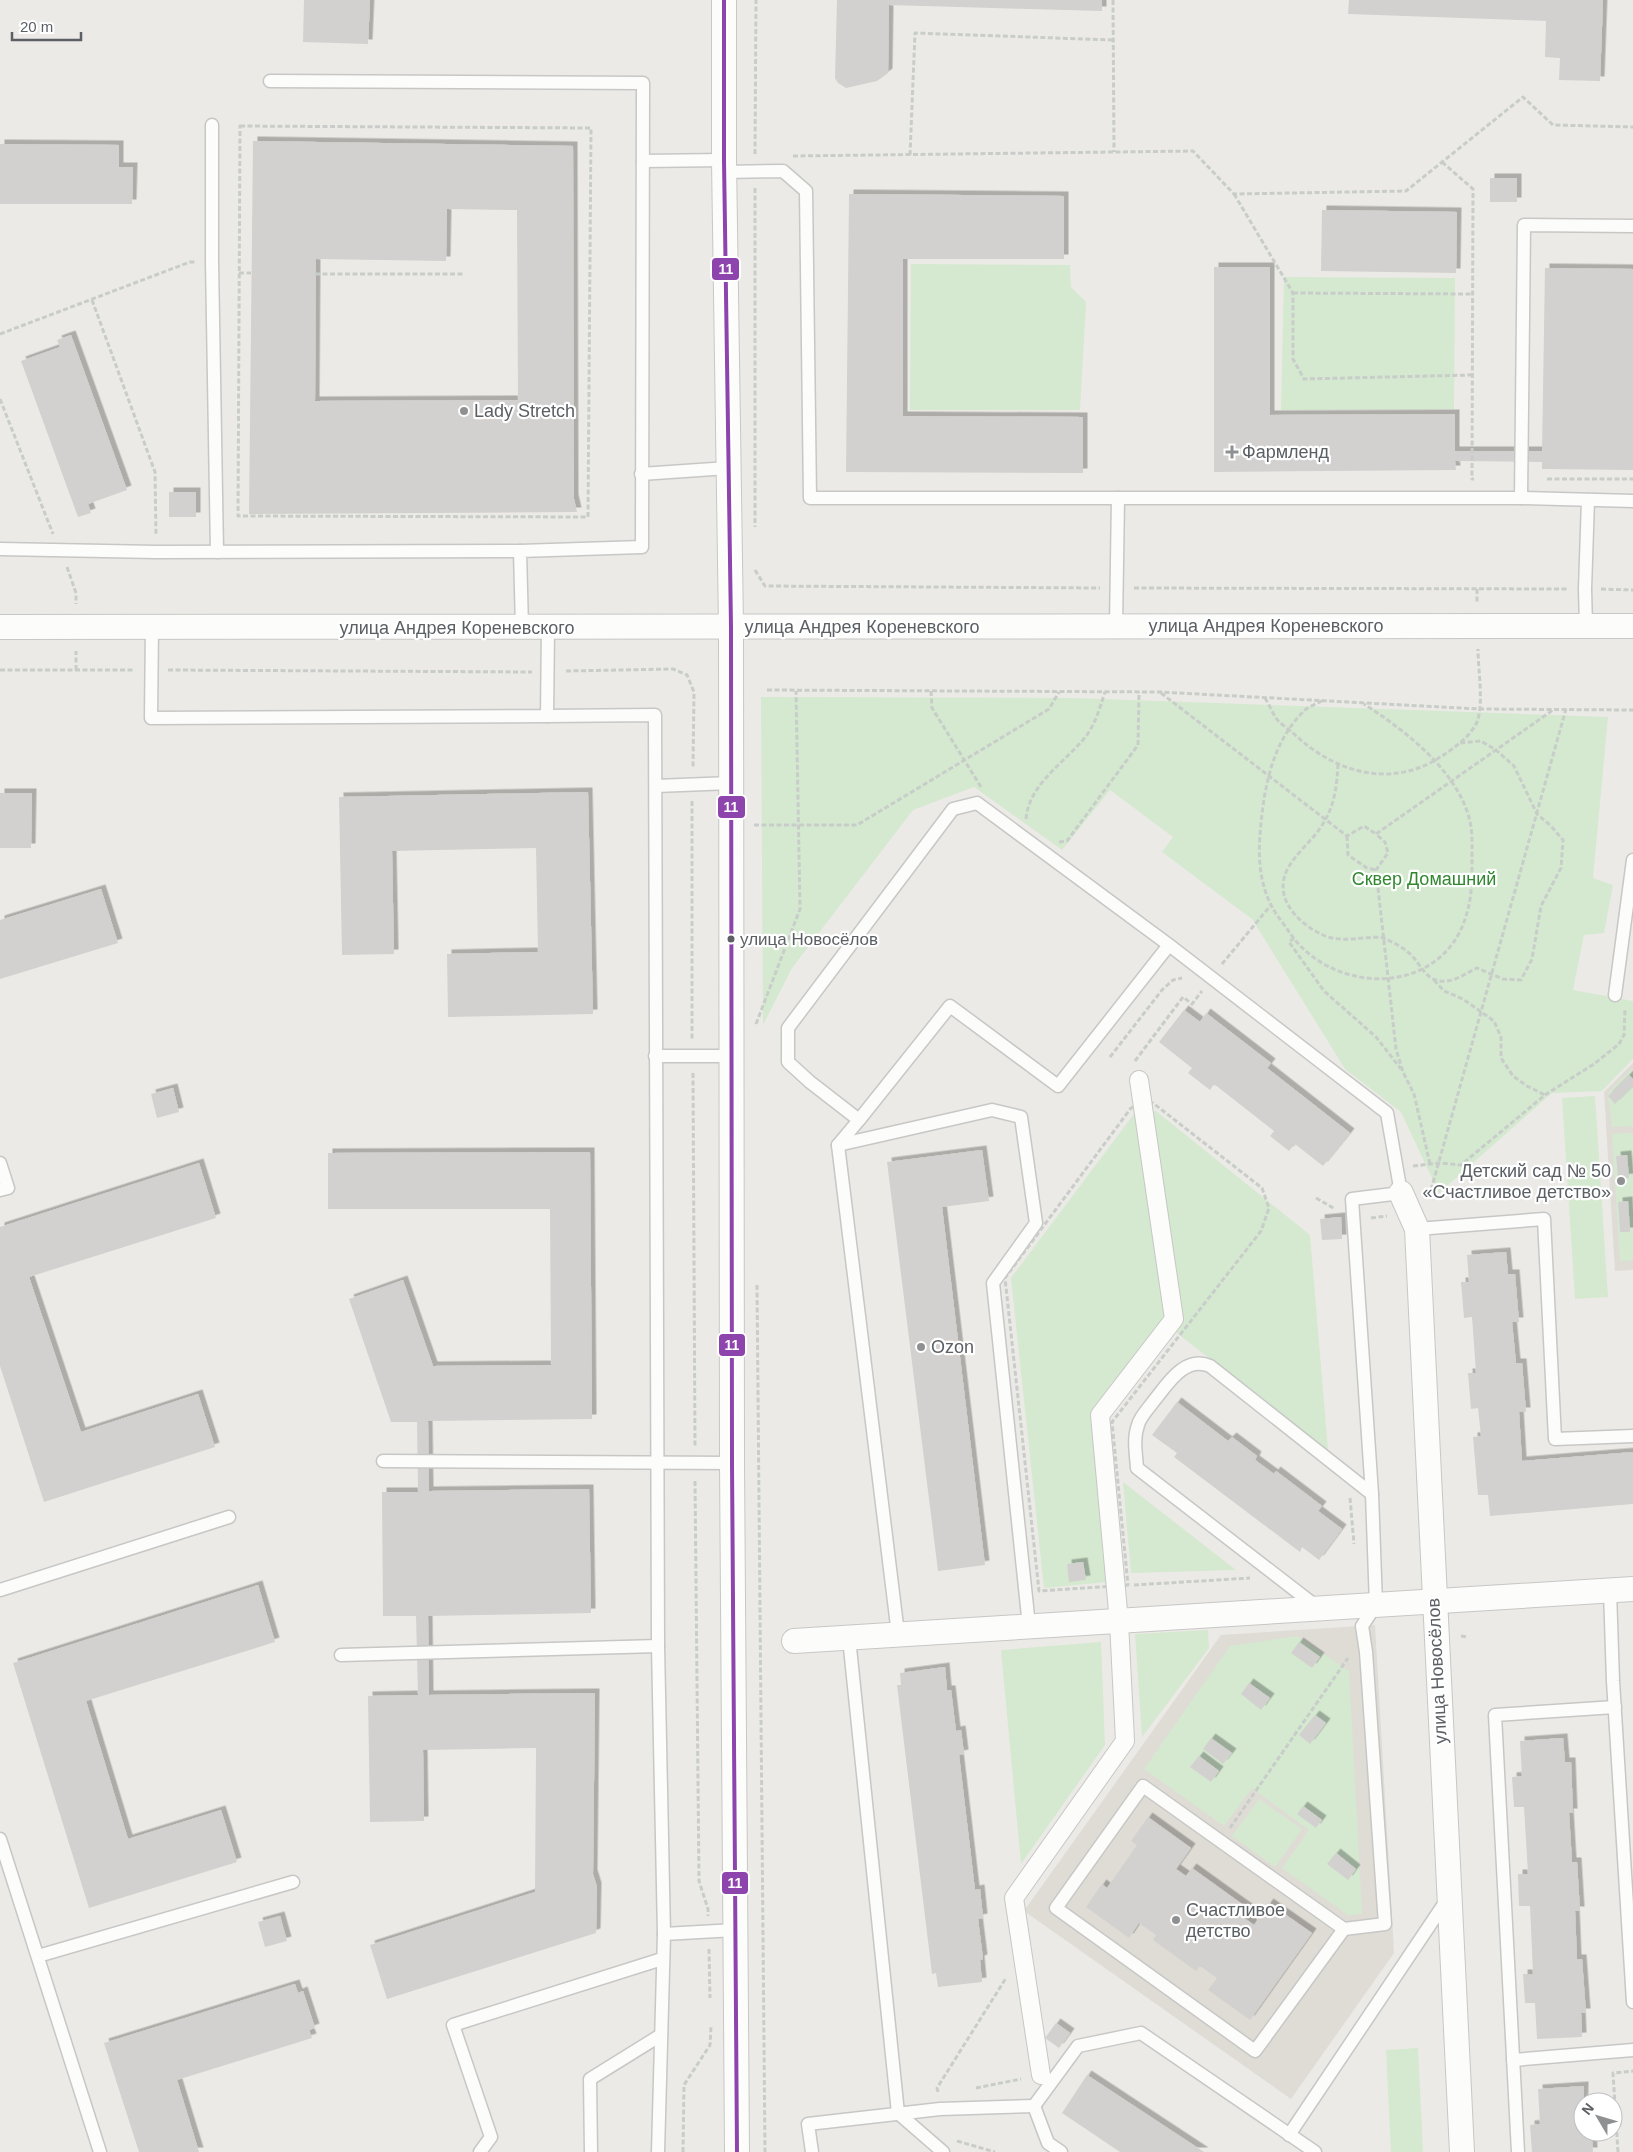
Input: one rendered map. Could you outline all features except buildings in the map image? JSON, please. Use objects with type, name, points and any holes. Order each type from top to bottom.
[{"type":"street","points":[[724,0],[724,166],[731,627],[732,1463],[737,2152]]},
{"type":"street","name":"улица Андрея Кореневского","points":[[0,627],[1633,626]]},
{"type":"street","points":[[1041,2075],[1014,1898],[1125,1741],[1119,1622],[1100,1415],[1174,1319],[1136,1072]]},
{"type":"street","name":"улица Новосёлов","points":[[1400,1192],[1414,1221],[1462,2152]]},
{"type":"street","points":[[794,1641],[1622,1590]]},
{"type":"lane","points":[[0,549],[217,552],[520,551],[642,548],[643,82],[270,81]]},
{"type":"lane","points":[[212,125],[212,262],[217,552]]},
{"type":"lane","points":[[643,161],[724,166],[755,172],[784,171],[806,191],[810,498],[1521,498],[1633,501]]},
{"type":"lane","points":[[1521,498],[1524,225],[1633,226]]},
{"type":"lane","points":[[641,474],[728,468]]},
{"type":"lane","points":[[1116,626],[1118,498]]},
{"type":"lane","points":[[1586,627],[1585,589],[1588,500]]},
{"type":"lane","points":[[520,551],[522,628]]},
{"type":"lane","points":[[152,628],[151,718],[655,715],[658,1646],[664,1934],[658,2152]]},
{"type":"lane","points":[[547,716],[548,628]]},
{"type":"lane","points":[[656,786],[731,784]]},
{"type":"lane","points":[[859,1120],[810,1082],[788,1062],[788,1028],[953,809],[977,803],[1169,945],[1208,983],[1387,1113],[1400,1192],[1352,1199],[1372,1494],[1376,1605],[1362,1626],[1367,1662],[1385,1924],[1344,1929],[1143,1786],[1056,1908],[1255,2051],[1344,1929]]},
{"type":"lane","points":[[1615,995],[1633,860]]},
{"type":"lane","points":[[898,1634],[838,1144],[950,1006],[1058,1086],[1169,945]]},
{"type":"lane","points":[[656,1056],[731,1056]]},
{"type":"lane","points":[[838,1144],[992,1110],[1021,1117],[1036,1223],[993,1283],[1030,1626]]},
{"type":"lane","points":[[0,1163],[8,1188],[0,1190]]},
{"type":"lane","points":[[1414,1221],[1544,1219],[1554,1439],[1633,1436]]},
{"type":"lane","points":[[1319,1608],[1137,1468],[1134,1440],[1138,1423],[1173,1377],[1186,1366],[1201,1362],[1210,1366],[1372,1494]]},
{"type":"lane","points":[[383,1461],[732,1463]]},
{"type":"lane","points":[[0,1590],[229,1517]]},
{"type":"lane","points":[[1622,1590],[1615,1707],[1628,1834],[1633,2002]]},
{"type":"lane","points":[[849,1638],[898,2113],[943,2152]]},
{"type":"lane","points":[[341,1655],[658,1646]]},
{"type":"lane","points":[[1518,2152],[1495,1715],[1615,1707]]},
{"type":"lane","points":[[0,1839],[100,2152]]},
{"type":"lane","points":[[38,1956],[293,1882]]},
{"type":"lane","points":[[1289,2135],[1448,1898]]},
{"type":"lane","points":[[664,1934],[735,1930]]},
{"type":"lane","points":[[480,2152],[491,2137],[453,2026],[662,1959]]},
{"type":"lane","points":[[1034,2106],[1078,2046],[1141,2034],[1311,2151]]},
{"type":"lane","points":[[591,2152],[590,2079],[661,2036]]},
{"type":"lane","points":[[1513,2060],[1633,2050]]},
{"type":"lane","points":[[812,2152],[808,2124],[940,2109],[1034,2106]]},
{"type":"lane","points":[[1034,2106],[1048,2143],[1061,2152]]},
{"type":"path","points":[[756,0],[755,157],[764,157]]},
{"type":"path","points":[[1113,0],[1114,152]]},
{"type":"path","points":[[910,155],[915,33],[1113,40]]},
{"type":"path","points":[[1234,194],[1406,191],[1523,97],[1553,125],[1633,127]]},
{"type":"path","points":[[240,126],[591,128],[588,518],[238,516],[239,263],[240,126]]},
{"type":"path","points":[[784,156],[1193,151],[1234,194],[1293,293],[1293,359],[1304,379],[1471,375]]},
{"type":"path","points":[[1442,162],[1473,189],[1472,479],[1482,479]]},
{"type":"path","points":[[755,172],[755,528]]},
{"type":"path","points":[[0,334],[190,262],[239,263]]},
{"type":"path","points":[[239,273],[251,273]]},
{"type":"path","points":[[316,274],[463,274]]},
{"type":"path","points":[[1293,293],[1472,294]]},
{"type":"path","points":[[92,300],[155,472],[156,552]]},
{"type":"path","points":[[1521,479],[1633,479]]},
{"type":"path","points":[[755,565],[755,573],[765,586],[1633,590]]},
{"type":"path","points":[[0,670],[548,672],[673,668],[687,675],[694,692],[692,1056],[699,1881],[708,1908],[711,2007]]},
{"type":"path","points":[[767,690],[1160,692],[1479,709],[1633,710]]},
{"type":"path","points":[[755,1008],[755,1027],[800,909],[796,691]]},
{"type":"path","points":[[930,691],[932,708],[982,790]]},
{"type":"path","points":[[754,825],[857,826],[1049,709],[1059,692]]},
{"type":"path","points":[[1019,817],[1026,822],[1027,808],[1034,792],[1087,735],[1097,718],[1105,692]]},
{"type":"path","points":[[1054,844],[1067,841],[1138,745],[1139,692]]},
{"type":"path","points":[[1160,692],[1347,836],[1348,855],[1367,868],[1376,870]]},
{"type":"path","points":[[1265,698],[1276,718],[1306,746],[1338,764],[1354,770],[1384,775],[1413,771],[1434,761],[1460,743],[1476,722],[1479,709]]},
{"type":"path","points":[[1323,701],[1304,711],[1289,730],[1275,754],[1264,797],[1258,854],[1261,876],[1271,905],[1294,938],[1312,956],[1343,973],[1362,978],[1388,980],[1417,972],[1438,959],[1455,940],[1466,917],[1471,890],[1472,833],[1467,811],[1452,781],[1394,723],[1362,703]]},
{"type":"path","points":[[1376,834],[1554,710]]},
{"type":"path","points":[[1316,1198],[1353,1220],[1414,1221],[1424,1210],[1439,1163],[1566,710]]},
{"type":"path","points":[[1433,980],[1447,982],[1478,968],[1503,979],[1521,980],[1532,959],[1541,906],[1562,868],[1563,840],[1552,826],[1537,814],[1514,766],[1496,750],[1481,741],[1460,743]]},
{"type":"path","points":[[1338,764],[1333,802],[1326,820],[1316,836],[1299,853],[1287,871],[1284,890],[1290,911],[1301,923],[1325,936],[1349,940],[1383,938],[1410,953],[1421,969],[1444,991],[1463,999],[1494,1021],[1502,1037],[1501,1058],[1513,1076],[1545,1095]]},
{"type":"path","points":[[754,815],[754,835]]},
{"type":"path","points":[[1347,836],[1364,826],[1386,842],[1388,853],[1376,870],[1396,1049],[1403,1072],[1414,1094],[1430,1164]]},
{"type":"path","points":[[1136,1072],[1183,997],[1192,1004],[1271,905]]},
{"type":"path","points":[[1294,938],[1289,942],[1324,991],[1376,1037],[1403,1072]]},
{"type":"path","points":[[1110,1057],[1162,990],[1173,980],[1184,978],[1208,983]]},
{"type":"path","points":[[1397,1167],[1439,1163],[1462,1165],[1545,1095],[1594,1064],[1619,1044],[1624,1035],[1626,997],[1615,995]]},
{"type":"path","points":[[1142,1103],[1153,1103],[1262,1188],[1269,1208],[1261,1231],[1112,1422],[1128,1585],[1039,1591],[1005,1278],[1131,1108],[1142,1103]]},
{"type":"path","points":[[757,1275],[765,1998],[764,2152]]},
{"type":"path","points":[[1436,1634],[1468,1637]]},
{"type":"path","points":[[1222,1841],[1353,1651]]},
{"type":"path","points":[[940,2109],[937,2088],[1021,1953]]},
{"type":"path","points":[[683,2152],[684,2085],[710,2045],[711,2026]]},
{"type":"path","points":[[1618,2152],[1613,2073],[1633,2071]]},
{"type":"path","points":[[976,2088],[1041,2075]]},
{"type":"path","points":[[954,2140],[995,2152]]},
{"type":"shaded area","name":"Детский сад № 50 «Счастливое детство»","points":[[1633,1063],[1633,1270],[1615,1271],[1604,1092]]},
{"type":"shaded area","points":[[1375,1625],[1394,1953],[1291,2099],[1024,1911],[1221,1635]]},
{"type":"green space","points":[[911,264],[1070,265],[1071,287],[1086,302],[1080,410],[910,410]]},
{"type":"green space","points":[[1284,277],[1455,278],[1454,409],[1281,410]]},
{"type":"green space","name":"Сквер Домашний","points":[[761,697],[1073,698],[1608,717],[1593,878],[1613,885],[1604,933],[1584,935],[1573,990],[1633,1001],[1633,1059],[1602,1091],[1552,1093],[1439,1193],[1401,1112],[1345,1069],[1252,919],[1162,852],[1173,837],[1110,790],[1062,850],[974,787],[913,810],[792,968],[763,1025]]},
{"type":"green space","points":[[1633,1068],[1633,1126],[1612,1127],[1608,1093]]},
{"type":"green space","points":[[1595,1096],[1608,1297],[1575,1299],[1562,1098]]},
{"type":"green space","points":[[1156,1111],[1310,1235],[1328,1450],[1164,1323],[1094,1415],[1107,1582],[1044,1588],[1011,1278],[1134,1114]]},
{"type":"green space","points":[[1633,1133],[1633,1260],[1620,1261],[1612,1134]]},
{"type":"green space","points":[[1123,1482],[1236,1570],[1131,1573]]},
{"type":"green space","points":[[1208,1630],[1209,1648],[1142,1737],[1135,1634]]},
{"type":"green space","points":[[1297,1636],[1349,1671],[1362,1914],[1348,1915],[1282,1868],[1309,1830],[1252,1788],[1224,1826],[1144,1769],[1230,1646]]},
{"type":"green space","points":[[1101,1642],[1105,1745],[1021,1864],[1001,1650]]},
{"type":"green space","points":[[1259,1799],[1302,1829],[1275,1867],[1232,1836]]},
{"type":"green space","points":[[1418,2048],[1423,2152],[1391,2152],[1386,2050]]},
{"type":"transit line","name":"11","points":[[724,0],[724,160],[731,627],[732,1463],[737,2152]]},
{"type":"place","name":"Lady Stretch","points":[[464,411]]},
{"type":"place","name":"Фармленд","points":[[1232,452]]},
{"type":"place","name":"улица Новосёлов","points":[[731,939]]},
{"type":"place","name":"Детский сад № 50 «Счастливое детство»","points":[[1621,1181]]},
{"type":"place","name":"Ozon","points":[[921,1347]]},
{"type":"place","name":"Счастливое детство","points":[[1176,1920]]}]
